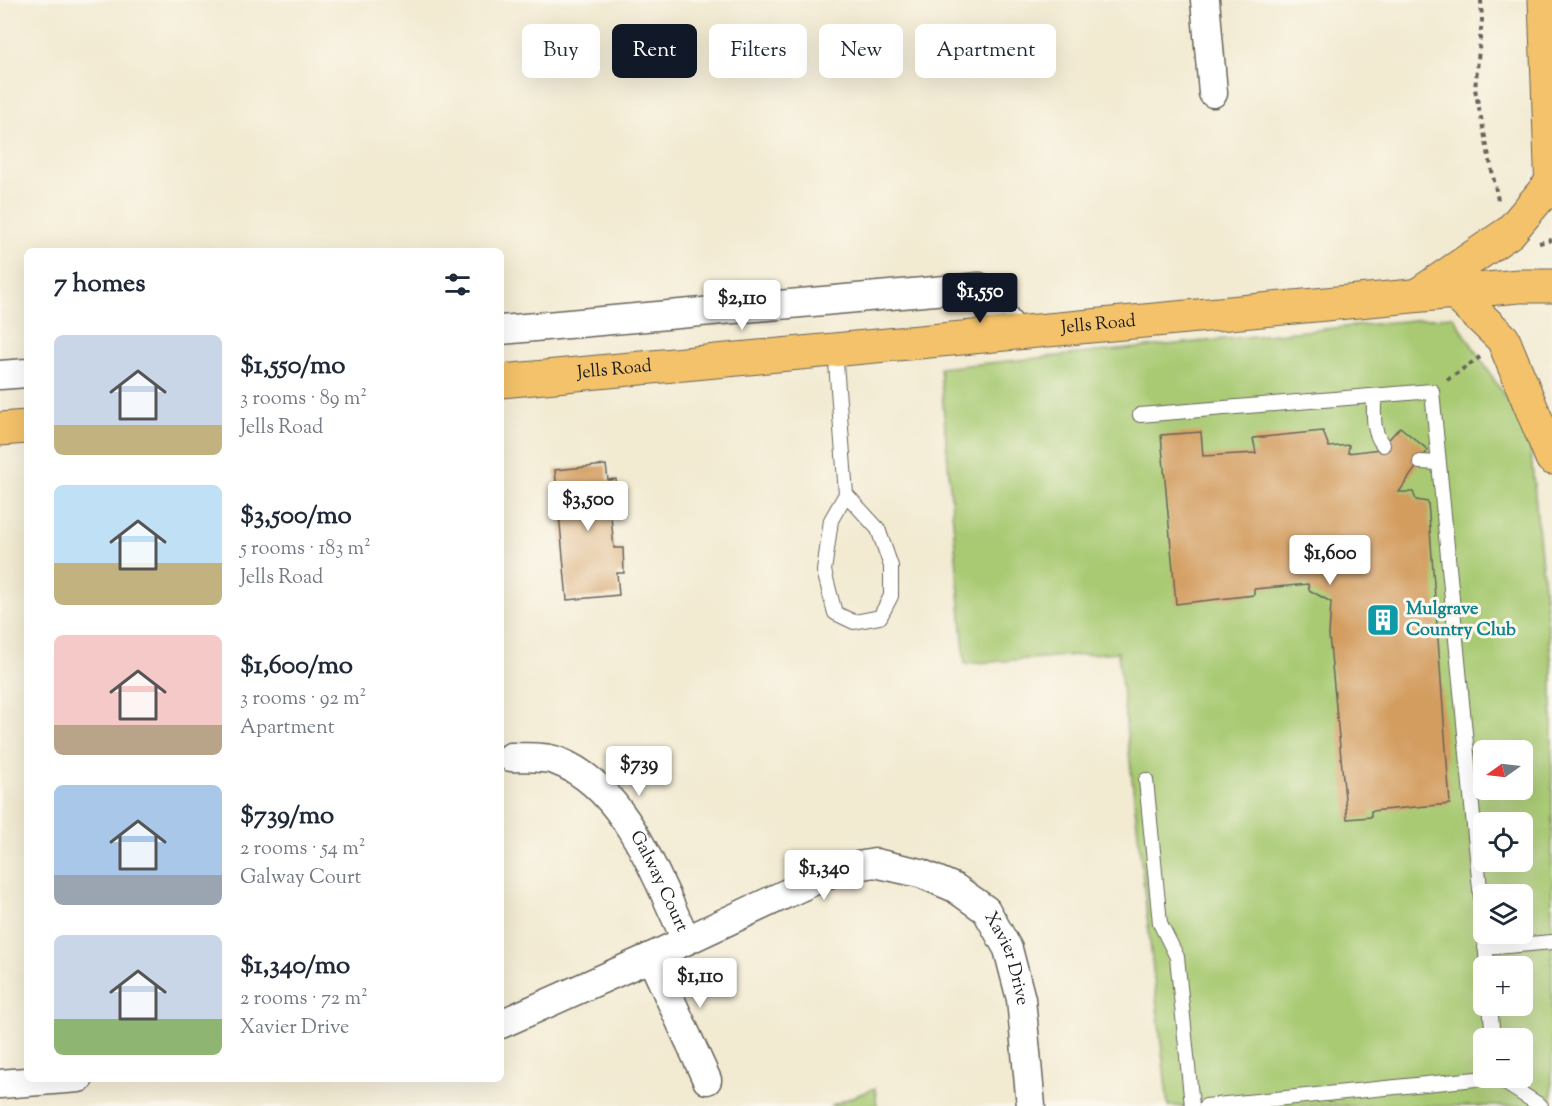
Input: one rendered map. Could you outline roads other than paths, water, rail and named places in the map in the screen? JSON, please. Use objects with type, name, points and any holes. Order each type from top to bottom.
[{"type":"main road","points":[[1418,295],[1510,232],[1552,188],[1545,0]]},
{"type":"main road","name":"Jells Road","points":[[504,381],[1418,295],[1552,286]]},
{"type":"main road","points":[[1454,292],[1503,339],[1552,458]]},
{"type":"main road","points":[[0,429],[24,427]]},
{"type":"street","points":[[1205,0],[1213,93]]},
{"type":"street","points":[[504,330],[979,287],[1016,333]]},
{"type":"street","points":[[0,375],[24,373]]},
{"type":"street","name":"Galway Court","points":[[511,757],[556,760],[594,783],[623,814],[686,939]]},
{"type":"street","name":"Xavier Drive","points":[[504,1023],[839,869],[875,863],[920,873],[955,888],[986,910],[1008,949],[1020,999],[1031,1106]]},
{"type":"street","points":[[651,957],[707,1080]]},
{"type":"street","points":[[0,1084],[26,1082]]},
{"type":"lane","points":[[835,350],[846,494],[831,520],[824,571],[835,613],[854,622],[879,617],[891,596],[891,566],[878,529],[846,494]]},
{"type":"lane","points":[[1140,416],[1374,398],[1432,391],[1479,884]]},
{"type":"lane","points":[[1374,398],[1374,426],[1383,445]]},
{"type":"lane","points":[[1420,462],[1439,463]]},
{"type":"lane","points":[[1146,780],[1160,923],[1177,957],[1191,1106]]},
{"type":"lane","points":[[1485,948],[1552,942]]},
{"type":"lane","points":[[1485,944],[1486,956]]},
{"type":"lane","points":[[1206,1106],[1473,1079]]},
{"type":"lane","points":[[1513,1088],[1541,1106]]},
{"type":"place","name":"Mulgrave Country Club","points":[[1383,620]]}]
